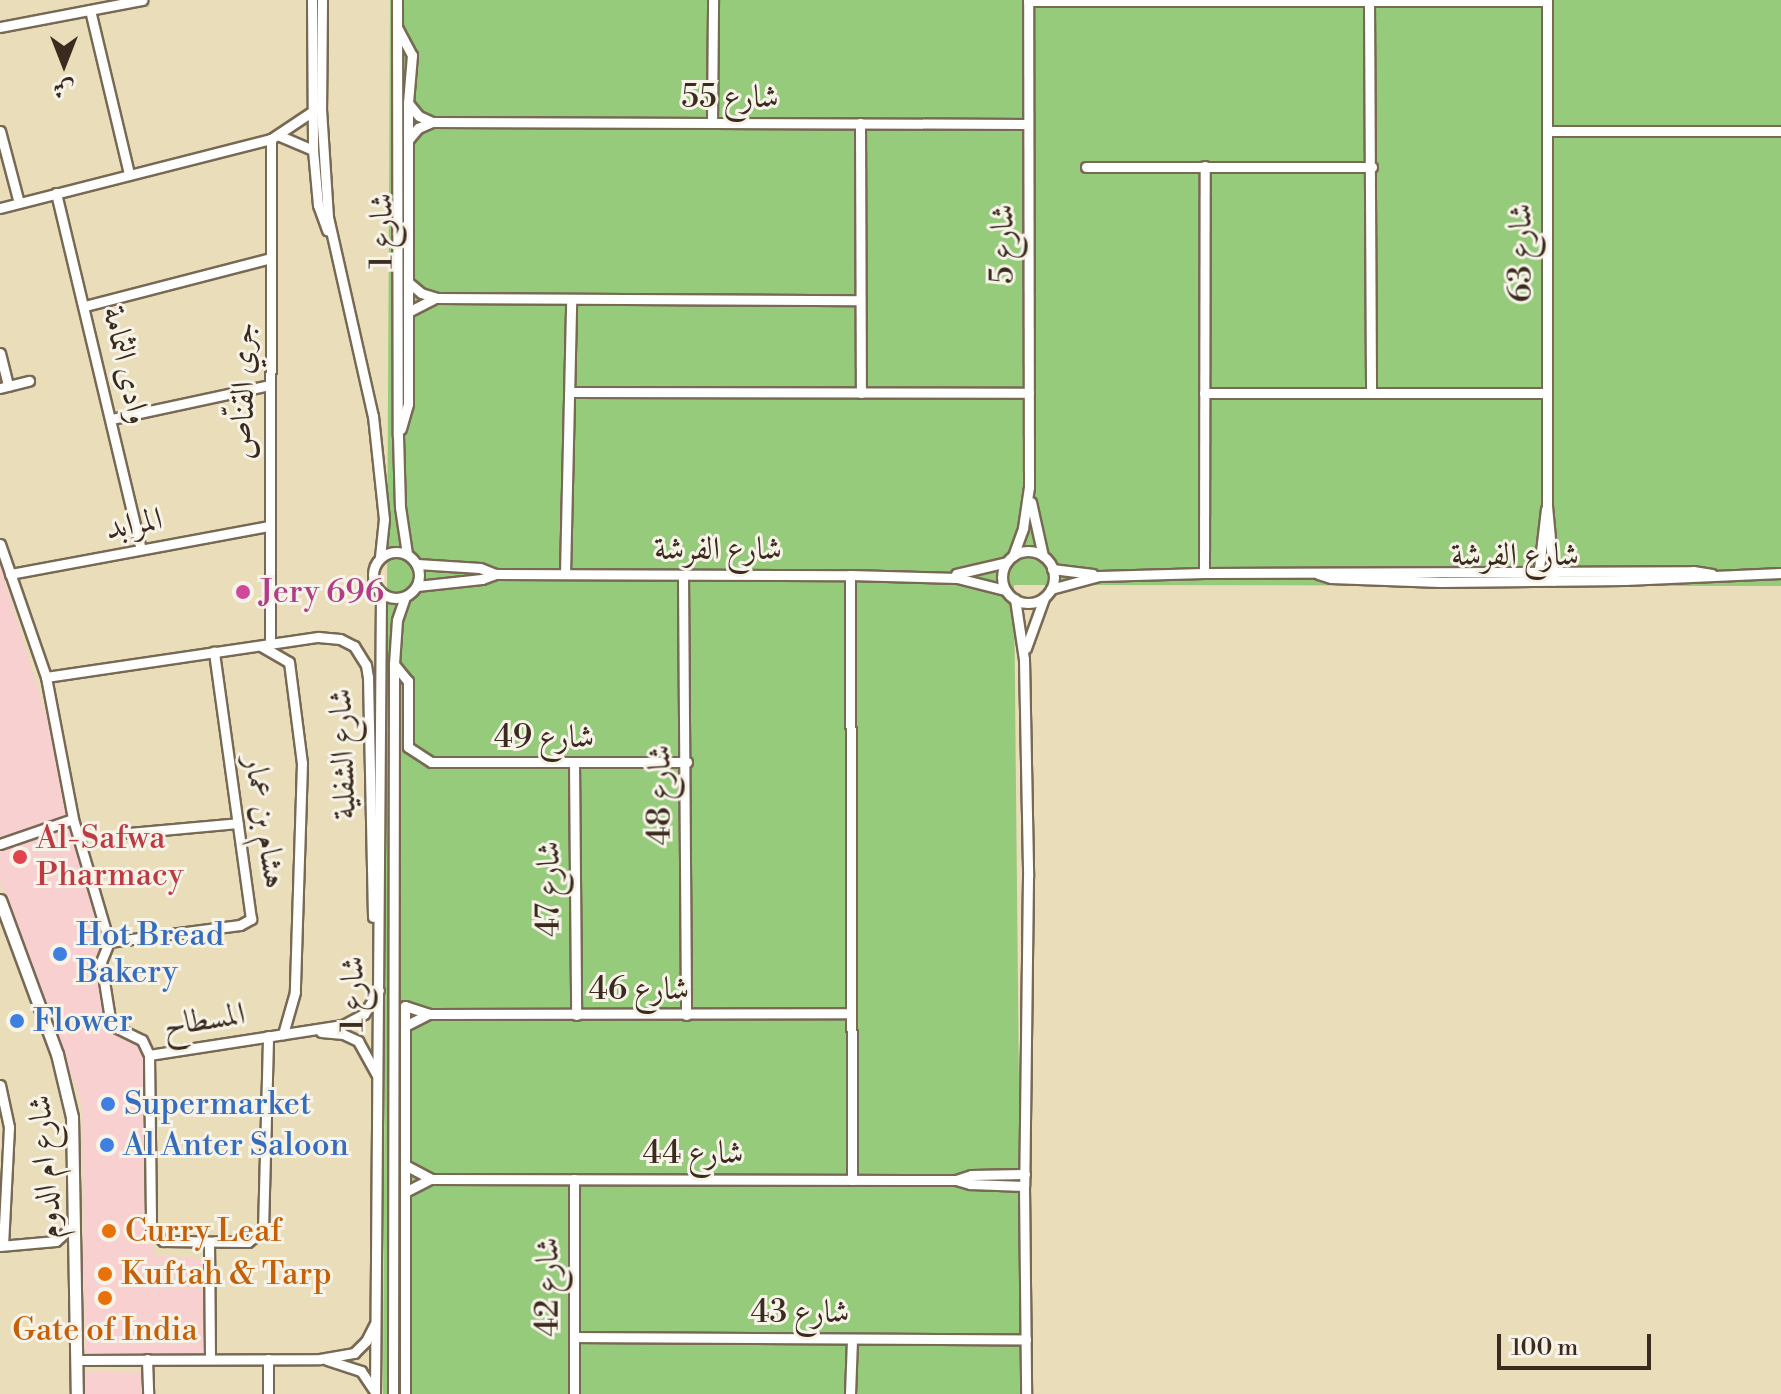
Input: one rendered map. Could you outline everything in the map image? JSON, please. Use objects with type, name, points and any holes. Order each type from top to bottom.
[{"type":"street","points":[[0,27],[142,0]]},
{"type":"street","name":"شارع 1","points":[[312,0],[313,150],[318,205],[331,236]]},
{"type":"street","name":"شارع 1","points":[[322,0],[321,109],[331,236],[373,416],[383,507],[380,558]]},
{"type":"street","name":"شارع 1","points":[[397,0],[398,436],[401,521],[407,554]]},
{"type":"street","points":[[712,123],[713,0]]},
{"type":"street","points":[[1028,0],[1547,1]]},
{"type":"street","name":"شارع 5","points":[[1010,559],[1023,528],[1029,487],[1028,0]]},
{"type":"street","name":"شارع 63","points":[[1547,1],[1547,506],[1554,576]]},
{"type":"street","points":[[1369,2],[1371,393]]},
{"type":"street","points":[[90,10],[129,174]]},
{"type":"street","name":"شارع 1","points":[[397,28],[412,55],[408,103],[408,404],[398,436]]},
{"type":"street","points":[[408,103],[419,116],[432,122]]},
{"type":"street","points":[[0,208],[275,137],[313,111]]},
{"type":"street","points":[[408,140],[418,128],[432,122]]},
{"type":"street","name":"شارع 55","points":[[432,122],[1028,124]]},
{"type":"street","points":[[860,123],[861,393]]},
{"type":"street","points":[[0,131],[19,203]]},
{"type":"street","points":[[1547,131],[1781,131]]},
{"type":"street","points":[[275,137],[313,150]]},
{"type":"street","name":"جري القنّاص","points":[[266,645],[270,258],[275,137]]},
{"type":"street","points":[[1204,573],[1205,166]]},
{"type":"street","points":[[1086,167],[1372,167]]},
{"type":"street","name":"وادى الثمامة","points":[[56,193],[141,549]]},
{"type":"street","points":[[85,306],[270,258]]},
{"type":"street","points":[[408,282],[421,293],[437,298],[860,300]]},
{"type":"street","points":[[408,312],[437,298]]},
{"type":"street","points":[[565,574],[571,300]]},
{"type":"street","points":[[0,353],[4,387],[29,381]]},
{"type":"street","points":[[112,419],[269,385]]},
{"type":"street","points":[[570,392],[1029,393]]},
{"type":"street","points":[[1204,393],[1547,393]]},
{"type":"street","name":"شارع 5","points":[[1029,487],[1043,556]]},
{"type":"street","name":"شارع 63","points":[[1538,576],[1547,506]]},
{"type":"street","name":"المرابد","points":[[10,574],[268,526]]},
{"type":"street","points":[[0,544],[46,677],[73,819],[109,942]]},
{"type":"street","points":[[393,552],[407,554],[417,564],[417,586],[405,597],[388,597],[381,593],[372,576],[380,558],[393,552]]},
{"type":"street","points":[[1024,659],[1031,627],[1048,593],[1052,569],[1043,556],[1028,552],[1010,559],[1002,575],[1005,590],[1015,599],[1030,603],[1048,593]]},
{"type":"street","name":"شارع الفرشة","points":[[940,576],[1010,559]]},
{"type":"street","name":"شارع الفرشة","points":[[417,564],[480,568],[496,574]]},
{"type":"street","name":"شارع الفرشة","points":[[1052,569],[1116,575]]},
{"type":"street","name":"شارع الفرشة","points":[[1048,593],[1083,579],[1116,575],[1318,574],[1331,578],[1409,581],[1781,573]]},
{"type":"street","name":"شارع الفرشة","points":[[417,586],[482,579],[496,574],[850,575],[940,576],[973,580],[1005,590]]},
{"type":"street","name":"شارع 48","points":[[683,575],[687,762],[686,1015]]},
{"type":"street","points":[[850,575],[852,1180]]},
{"type":"street","name":"شارع 1","points":[[375,1393],[381,593]]},
{"type":"street","name":"شارع 1","points":[[393,1394],[394,664],[397,620],[405,597]]},
{"type":"street","points":[[1015,599],[1024,659],[1028,877],[1024,1186],[1026,1394]]},
{"type":"street","name":"شارع الشفلية","points":[[46,677],[318,637],[340,639],[354,646],[366,665],[373,916],[379,937]]},
{"type":"street","points":[[266,645],[289,662],[302,763],[295,992],[292,1013],[283,1034]]},
{"type":"street","name":"هشام بن عمار","points":[[109,942],[240,925],[251,919],[214,652]]},
{"type":"street","name":"شارع 1","points":[[394,664],[408,681],[408,747]]},
{"type":"street","name":"شارع 49","points":[[408,747],[425,760],[438,763],[687,762]]},
{"type":"street","name":"شارع 47","points":[[574,763],[576,1015]]},
{"type":"street","points":[[0,844],[73,819]]},
{"type":"street","points":[[129,833],[238,823]]},
{"type":"street","name":"شارع ام الدوم","points":[[0,900],[66,1084],[74,1135],[77,1394]]},
{"type":"street","points":[[0,930],[15,942]]},
{"type":"street","name":"المسطاح","points":[[109,942],[101,962],[111,1025],[142,1040],[149,1055],[151,1228],[163,1241],[248,1242],[263,1230],[268,1036]]},
{"type":"street","name":"المسطاح","points":[[149,1055],[309,1031],[357,1019],[379,989]]},
{"type":"street","name":"شارع 1","points":[[405,1006],[405,1394]]},
{"type":"street","name":"شارع 46","points":[[405,1006],[429,1014],[850,1013]]},
{"type":"street","name":"شارع 46","points":[[405,1026],[429,1014]]},
{"type":"street","name":"المسطاح","points":[[309,1031],[352,1037],[361,1045],[378,1080]]},
{"type":"street","points":[[0,1085],[9,1127],[2,1245],[56,1241],[77,1253]]},
{"type":"street","name":"شارع 44","points":[[405,1165],[431,1179]]},
{"type":"street","name":"شارع 44","points":[[405,1192],[431,1179],[956,1180],[971,1175],[1025,1174]]},
{"type":"street","name":"شارع 42","points":[[574,1179],[574,1394]]},
{"type":"street","name":"شارع 44","points":[[956,1180],[965,1184],[1024,1186]]},
{"type":"street","points":[[56,1241],[76,1222]]},
{"type":"street","points":[[209,1242],[210,1359]]},
{"type":"street","points":[[77,1360],[320,1359],[354,1353],[366,1341],[376,1320]]},
{"type":"street","name":"شارع 43","points":[[574,1337],[1026,1339]]},
{"type":"street","points":[[850,1394],[852,1339]]},
{"type":"street","points":[[147,1359],[148,1394]]},
{"type":"street","points":[[268,1359],[268,1394]]},
{"type":"street","points":[[320,1359],[361,1371],[375,1393]]},
{"type":"shaded area","points":[[0,564],[54,742],[67,817],[0,837]]},
{"type":"shaded area","points":[[69,826],[104,948],[95,963],[111,1033],[142,1049],[149,1063],[154,1255],[203,1259],[207,1361],[85,1359],[82,1104],[0,880],[0,848]]},
{"type":"shaded area","points":[[83,1371],[149,1373],[149,1394],[83,1394]]},
{"type":"green space","points":[[390,0],[1781,0],[1781,586],[1014,585],[1022,1394],[383,1394]]},
{"type":"place","name":"Jery 696","points":[[243,592]]},
{"type":"place","name":"Al-Safwa Pharmacy","points":[[20,857]]},
{"type":"place","name":"Hot Bread Bakery","points":[[60,954]]},
{"type":"place","name":"Flower","points":[[17,1021]]},
{"type":"place","name":"Supermarket","points":[[108,1104]]},
{"type":"place","name":"Al Anter Saloon","points":[[107,1145]]},
{"type":"place","name":"Curry Leaf","points":[[109,1231]]},
{"type":"place","name":"Kuftah & Tarp","points":[[105,1274]]},
{"type":"place","name":"Gate of India","points":[[105,1298]]}]
